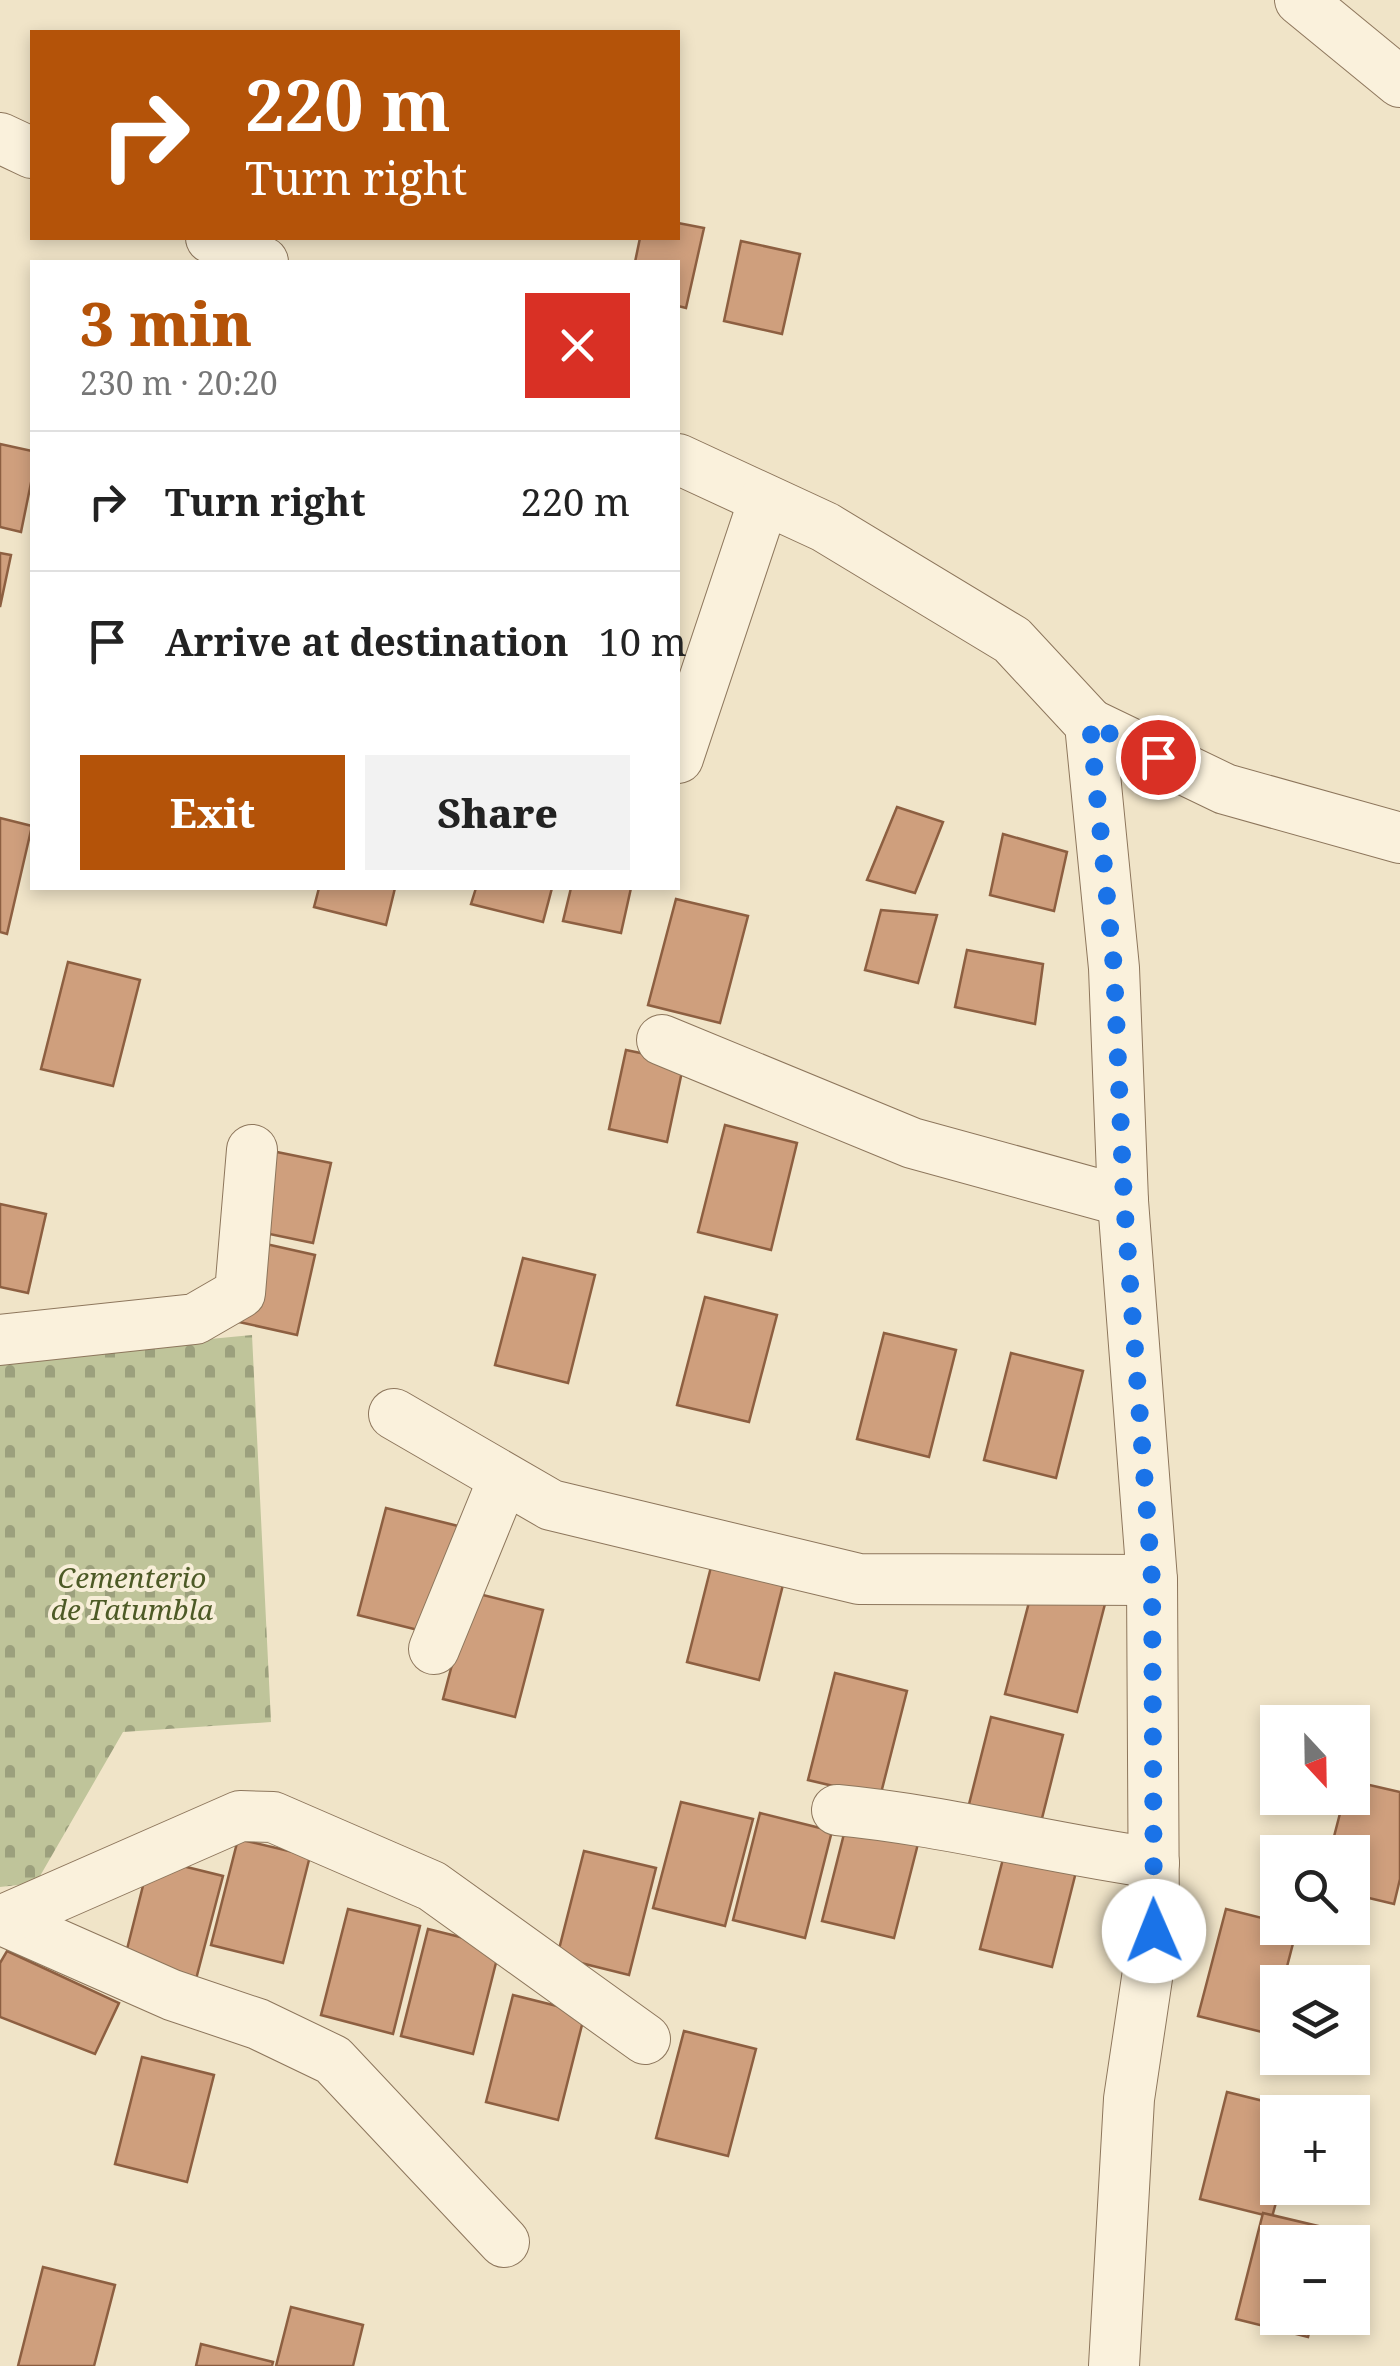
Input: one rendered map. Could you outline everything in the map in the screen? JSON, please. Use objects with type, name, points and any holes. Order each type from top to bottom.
[{"type":"street","points":[[1300,0],[1400,82]]},
{"type":"street","points":[[0,138],[30,152]]},
{"type":"street","points":[[215,240],[260,260]]},
{"type":"street","points":[[680,460],[825,527],[1012,640],[1090,724],[1225,789],[1400,838]]},
{"type":"street","points":[[680,752],[764,500]]},
{"type":"street","points":[[1090,724],[1114,968],[1124,1201],[1152,1580],[1154,1931],[1129,2099],[1114,2366]]},
{"type":"street","points":[[662,1040],[912,1143],[1124,1201]]},
{"type":"street","points":[[0,1340],[194,1319],[240,1294],[252,1150]]},
{"type":"street","points":[[394,1414],[551,1505],[859,1579],[1152,1580]]},
{"type":"street","points":[[434,1649],[502,1480]]},
{"type":"street","points":[[837,1810],[892,1815],[1058,1850],[1154,1863]]},
{"type":"street","points":[[2,1919],[240,1816],[273,1817],[432,1886],[644,2038]]},
{"type":"street","points":[[2,1919],[333,2060],[504,2242]]},
{"type":"green space","name":"Cementerio de Tatumbla","points":[[252,1335],[271,1722],[123,1732],[36,1883],[0,1887],[0,1359]]},
{"type":"building","points":[[680,223],[704,228],[686,308],[680,306],[680,260],[635,260],[640,240],[680,240]]},
{"type":"building","points":[[741,241],[800,254],[782,334],[724,321]]},
{"type":"building","points":[[0,444],[30,451],[30,488],[21,532],[0,527]]},
{"type":"building","points":[[0,553],[11,555],[0,607]]},
{"type":"building","points":[[897,807],[943,822],[915,893],[867,880]]},
{"type":"building","points":[[0,818],[30,826],[30,835],[7,934],[0,932]]},
{"type":"building","points":[[1003,834],[1067,852],[1054,911],[990,895]]},
{"type":"building","points":[[318,890],[395,890],[386,925],[314,907]]},
{"type":"building","points":[[475,890],[551,890],[543,922],[471,904]]},
{"type":"building","points":[[571,890],[631,890],[621,933],[563,921]]},
{"type":"building","points":[[676,899],[748,916],[720,1023],[648,1005]]},
{"type":"building","points":[[881,910],[937,915],[918,983],[865,970]]},
{"type":"building","points":[[967,950],[1043,964],[1035,1024],[955,1007]]},
{"type":"building","points":[[68,962],[140,980],[113,1086],[41,1069]]},
{"type":"building","points":[[626,1050],[684,1062],[667,1142],[609,1129]]},
{"type":"building","points":[[725,1125],[797,1143],[771,1250],[698,1232]]},
{"type":"building","points":[[272,1151],[331,1163],[313,1243],[255,1231]]},
{"type":"building","points":[[0,1204],[46,1214],[28,1293],[0,1287]]},
{"type":"building","points":[[257,1242],[315,1255],[297,1335],[239,1322]]},
{"type":"building","points":[[523,1258],[595,1275],[568,1383],[495,1365]]},
{"type":"building","points":[[705,1297],[777,1315],[749,1422],[677,1405]]},
{"type":"building","points":[[884,1333],[956,1350],[929,1457],[857,1439]]},
{"type":"building","points":[[1011,1353],[1083,1371],[1056,1478],[984,1460]]},
{"type":"building","points":[[386,1508],[458,1526],[430,1633],[358,1615]]},
{"type":"building","points":[[714,1555],[786,1573],[759,1680],[687,1662]]},
{"type":"building","points":[[1033,1587],[1105,1604],[1077,1712],[1005,1694]]},
{"type":"building","points":[[471,1592],[543,1610],[515,1717],[443,1699]]},
{"type":"building","points":[[835,1673],[907,1691],[880,1797],[808,1780]]},
{"type":"building","points":[[991,1717],[1063,1735],[1036,1842],[964,1824]]},
{"type":"building","points":[[1370,1785],[1400,1792],[1400,1879],[1394,1904],[1370,1898],[1370,1835],[1334,1835],[1340,1815],[1370,1815]]},
{"type":"building","points":[[681,1802],[753,1819],[725,1926],[653,1908]]},
{"type":"building","points":[[760,1813],[832,1831],[805,1938],[733,1920]]},
{"type":"building","points":[[849,1814],[921,1832],[894,1938],[822,1921]]},
{"type":"building","points":[[238,1839],[310,1856],[283,1963],[211,1945]]},
{"type":"building","points":[[1007,1843],[1079,1860],[1052,1967],[980,1949]]},
{"type":"building","points":[[584,1851],[656,1868],[629,1975],[557,1957]]},
{"type":"building","points":[[150,1858],[223,1876],[195,1983],[123,1965]]},
{"type":"building","points":[[348,1909],[420,1926],[393,2034],[321,2015]]},
{"type":"building","points":[[1226,1909],[1260,1918],[1260,1945],[1293,1945],[1287,1965],[1260,1965],[1260,2032],[1198,2016]]},
{"type":"building","points":[[428,1929],[500,1947],[473,2054],[401,2036]]},
{"type":"building","points":[[7,1951],[119,2003],[95,2054],[0,2017],[0,1963]]},
{"type":"building","points":[[513,1995],[585,2013],[558,2120],[486,2102]]},
{"type":"building","points":[[684,2031],[756,2049],[728,2156],[656,2138]]},
{"type":"building","points":[[142,2057],[214,2075],[187,2182],[115,2164]]},
{"type":"building","points":[[1227,2092],[1260,2100],[1260,2205],[1275,2205],[1272,2217],[1200,2199]]},
{"type":"building","points":[[1263,2213],[1314,2225],[1260,2225],[1260,2325],[1236,2319]]},
{"type":"building","points":[[43,2267],[115,2285],[94,2366],[18,2366]]},
{"type":"building","points":[[291,2307],[363,2325],[353,2366],[276,2366]]},
{"type":"building","points":[[201,2344],[273,2362],[272,2366],[196,2366]]},
{"type":"route","points":[[1154,1931],[1152,1580],[1124,1201],[1114,968],[1090,724],[1158,757]]}]
